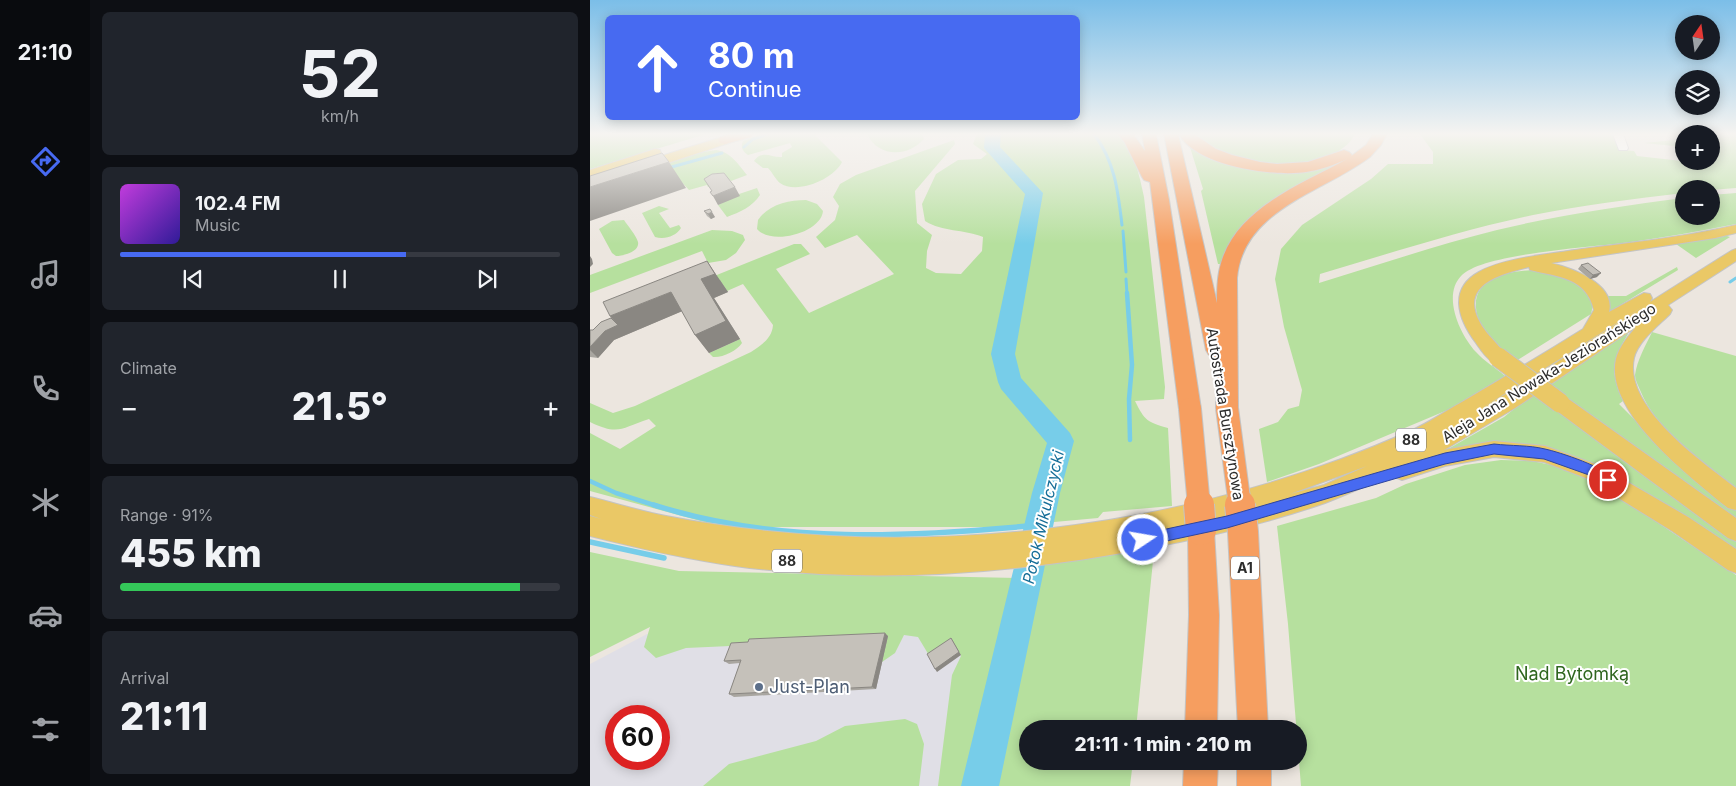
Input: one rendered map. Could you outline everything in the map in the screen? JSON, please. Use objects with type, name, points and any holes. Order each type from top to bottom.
[{"type":"highway","points":[[1146,171],[1161,200]]},
{"type":"highway","points":[[1156,171],[1190,409],[1201,539],[1204,615],[1201,720]]},
{"type":"highway","name":"Autostrada Bursztynowa","points":[[1179,171],[1215,337],[1243,532],[1253,720]]},
{"type":"highway","points":[[1226,408],[1226,293],[1228,270],[1237,248],[1262,217],[1283,201],[1337,171]]},
{"type":"highway","points":[[1200,770],[1200,786]]},
{"type":"highway","points":[[1254,770],[1254,786]]},
{"type":"main road","points":[[590,173],[603,171]]},
{"type":"main road","points":[[590,184],[619,171]]},
{"type":"main road","points":[[1736,229],[1668,242],[1538,260],[1508,267],[1477,280],[1469,294],[1468,310],[1472,325],[1481,340],[1498,357],[1736,531]]},
{"type":"main road","name":"Aleja Jana Nowaka-Jeziorańskiego","points":[[1070,544],[1120,528],[1221,507],[1313,480],[1417,437],[1502,387],[1736,241]]},
{"type":"main road","name":"Aleja Jana Nowaka-Jeziorańskiego","points":[[590,526],[665,544],[752,558],[812,563],[895,564],[1070,544],[1127,543],[1227,522],[1326,493],[1436,444],[1530,388],[1736,254]]},
{"type":"main road","points":[[1508,267],[1536,266],[1553,268],[1567,272],[1590,286],[1600,298],[1602,310],[1598,320],[1589,332]]},
{"type":"main road","points":[[1694,280],[1639,334],[1625,359],[1626,383],[1638,412],[1654,431],[1736,501]]},
{"type":"main road","points":[[1326,493],[1445,458],[1494,449],[1544,454],[1594,472],[1680,524],[1736,562]]},
{"type":"main road","name":"Aleja Jana Nowaka-Jeziorańskiego","points":[[590,506],[676,528],[759,540],[823,546],[898,547],[990,552]]},
{"type":"shaded area","points":[[967,621],[948,786],[590,786],[590,664],[647,634]]},
{"type":"green space","points":[[644,171],[743,171],[747,175],[708,187],[707,185],[689,190],[679,179],[598,185]]},
{"type":"green space","points":[[770,171],[835,171],[823,179],[805,186],[787,186],[778,182]]},
{"type":"green space","points":[[868,171],[932,171],[915,191],[917,223],[932,235],[927,251],[926,268],[936,273],[961,274],[982,251],[983,237],[946,229],[925,221],[922,204],[936,174],[941,171],[1138,171],[1144,197],[1165,387],[1164,399],[1135,401],[1147,420],[1168,428],[1172,506],[1103,512],[1098,518],[999,527],[763,527],[708,523],[590,491],[590,433],[620,449],[656,426],[649,419],[626,428],[608,429],[590,422],[590,403],[613,413],[635,406],[751,352],[759,347],[771,334],[773,325],[743,284],[727,291],[662,297],[794,244],[801,244],[810,254],[776,269],[809,313],[894,274],[857,235],[825,248],[816,237],[835,220],[839,206],[833,197],[840,184]]},
{"type":"green space","points":[[1197,171],[1328,171],[1281,196],[1222,264],[1218,264],[1201,191],[1203,189]]},
{"type":"green space","points":[[1380,171],[1736,171],[1736,188],[1720,189],[1720,180],[1675,180],[1675,194],[1589,205],[1506,221],[1426,242],[1320,274],[1319,283],[1497,230],[1567,215],[1675,199],[1675,225],[1720,225],[1720,194],[1736,193],[1736,224],[1644,240],[1515,256],[1473,268],[1461,276],[1456,284],[1453,294],[1455,315],[1470,345],[1505,376],[1450,409],[1319,464],[1267,482],[1259,429],[1278,422],[1288,409],[1299,406],[1302,390],[1284,327],[1275,279],[1281,249],[1302,225]]},
{"type":"green space","points":[[757,188],[760,195],[757,199],[737,213],[727,217],[718,205],[739,194]]},
{"type":"green space","points":[[806,200],[817,204],[823,211],[820,219],[805,231],[784,237],[764,234],[757,229],[758,220],[773,207],[786,202]]},
{"type":"green space","points":[[659,206],[669,209],[659,213],[670,228],[679,225],[681,228],[670,237],[655,237],[642,213]]},
{"type":"green space","points":[[624,220],[636,236],[638,245],[630,253],[616,256],[612,253],[599,229],[612,221]]},
{"type":"green space","points":[[712,230],[732,231],[743,235],[745,240],[736,253],[726,260],[708,263],[702,251],[590,293],[590,275]]},
{"type":"green space","points":[[1724,235],[1730,237],[1696,258],[1676,244]]},
{"type":"green space","points":[[1677,267],[1678,270],[1609,312],[1608,296],[1626,296]]},
{"type":"green space","points":[[1536,270],[1565,278],[1583,288],[1589,295],[1592,304],[1591,314],[1516,361],[1494,344],[1483,329],[1478,318],[1476,304],[1478,294],[1483,285],[1492,279],[1513,272]]},
{"type":"green space","points":[[1626,332],[1628,334],[1616,359],[1615,367],[1616,382],[1623,401],[1619,404],[1642,427],[1736,507],[1736,523],[1549,386]]},
{"type":"green space","points":[[1652,332],[1736,356],[1736,488],[1681,445],[1657,419],[1648,405],[1635,375],[1640,358]]},
{"type":"green space","points":[[740,339],[742,343],[737,349],[729,353],[713,357],[709,353]]},
{"type":"green space","points":[[1534,393],[1736,542],[1736,557],[1530,445],[1488,443],[1448,449],[1504,417]]},
{"type":"green space","name":"Nad Bytomką","points":[[1501,460],[1532,461],[1561,467],[1594,480],[1736,575],[1736,786],[1301,786],[1300,770],[1307,770],[1307,720],[1296,720],[1288,624],[1277,526],[1376,498],[1406,484],[1465,465]]},
{"type":"green space","points":[[1144,548],[1149,552],[1153,561],[1137,720],[1019,720],[1019,770],[1132,770],[1130,786],[983,786],[994,732],[1035,566],[1066,562],[1067,558]]},
{"type":"green space","points":[[590,552],[679,571],[1018,578],[1013,615],[990,702],[973,786],[938,786],[952,675],[961,656],[953,642],[930,657],[918,637],[904,635],[895,653],[882,662],[752,645],[686,648],[656,658],[644,647],[650,627],[590,657]]},
{"type":"green space","points":[[905,719],[917,724],[924,744],[919,786],[703,786],[729,764],[816,741],[845,726]]},
{"type":"building","points":[[607,171],[642,171],[590,187],[590,176]]},
{"type":"building","points":[[724,173],[735,187],[713,196],[704,179],[712,174]]},
{"type":"building","points":[[710,209],[712,212],[708,214],[704,211]]},
{"type":"building","points":[[707,261],[715,274],[701,279],[726,321],[695,335],[671,292],[610,316],[603,302]]},
{"type":"building","points":[[1588,263],[1601,273],[1593,275],[1581,265]]},
{"type":"building","points":[[611,318],[618,325],[605,331],[590,347],[590,330]]},
{"type":"building","points":[[885,633],[872,687],[729,694],[741,660],[724,661],[731,643],[748,642],[749,639]]},
{"type":"building","points":[[951,638],[959,652],[935,669],[927,654]]},
{"type":"waterway","name":"Potok Mikulczycki","points":[[980,786],[1046,493],[1061,441],[1010,382],[1003,354],[1034,193],[1013,171]]},
{"type":"waterway","points":[[1112,171],[1122,225]]},
{"type":"waterway","points":[[1123,231],[1126,272]]},
{"type":"waterway","points":[[1730,282],[1736,278]]},
{"type":"waterway","points":[[1126,279],[1127,294]]},
{"type":"waterway","points":[[1127,293],[1132,365],[1129,399],[1130,440]]},
{"type":"waterway","points":[[590,481],[616,493],[657,506]]},
{"type":"waterway","points":[[654,505],[701,518],[748,527],[797,532],[845,534],[942,533],[1039,525]]},
{"type":"waterway","points":[[590,542],[664,558]]},
{"type":"place","name":"Just-Plan","points":[[759,687]]},
{"type":"route","points":[[1143,540],[1227,522],[1445,458],[1494,449],[1544,454],[1594,472],[1608,480]]}]
